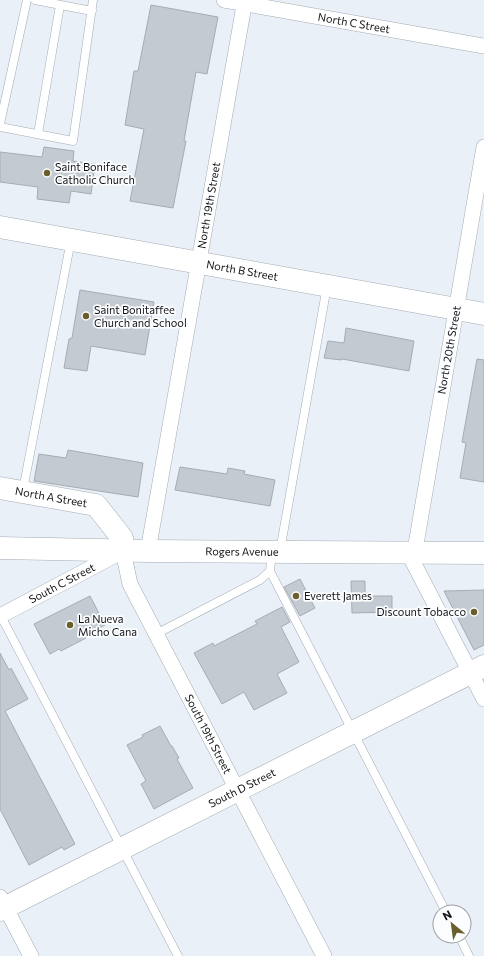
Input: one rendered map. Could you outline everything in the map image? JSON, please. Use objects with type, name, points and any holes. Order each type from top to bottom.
[{"type":"street","name":"North C Street","points":[[224,0],[245,2],[484,46]]},
{"type":"street","name":"North 19th Street","points":[[148,552],[245,2]]},
{"type":"street","name":"North 20th Street","points":[[484,147],[413,562],[477,670],[484,699]]},
{"type":"street","name":"North B Street","points":[[0,227],[484,314]]},
{"type":"street","name":"North A Street","points":[[0,488],[96,505],[122,538],[123,551]]},
{"type":"street","name":"Rogers Avenue","points":[[0,548],[123,551],[274,558],[415,552],[484,553]]},
{"type":"street","name":"South C Street","points":[[0,616],[123,551]]},
{"type":"street","name":"South 19th Street","points":[[123,551],[130,584],[324,956]]},
{"type":"street","name":"South D Street","points":[[2,905],[122,849],[477,670]]},
{"type":"street","points":[[2,905],[30,956]]},
{"type":"lane","points":[[27,0],[0,126],[73,140],[93,0]]},
{"type":"lane","points":[[35,0],[92,11]]},
{"type":"lane","points":[[38,134],[60,5]]},
{"type":"lane","points":[[23,492],[71,240]]},
{"type":"lane","points":[[156,634],[260,580],[274,558],[327,286]]},
{"type":"lane","points":[[274,558],[353,732],[442,904]]},
{"type":"lane","points":[[0,616],[178,956]]},
{"type":"lane","points":[[463,944],[469,956]]},
{"type":"building","points":[[151,5],[218,17],[207,74],[196,72],[184,141],[186,141],[173,208],[130,201],[144,129],[125,125],[134,71],[138,71]]},
{"type":"building","name":"Saint Boniface Catholic Church","points":[[44,147],[74,151],[73,161],[95,164],[91,194],[71,191],[69,203],[37,199],[38,187],[0,182],[0,152],[42,157]]},
{"type":"building","points":[[80,290],[154,302],[145,355],[91,346],[87,371],[64,368],[69,339],[72,338]]},
{"type":"building","points":[[346,328],[414,341],[409,371],[342,359],[324,358],[328,341],[344,343]]},
{"type":"building","points":[[477,359],[484,360],[484,482],[460,478],[466,443],[462,442]]},
{"type":"building","points":[[68,450],[143,463],[138,497],[34,481],[39,454],[66,458]]},
{"type":"building","points":[[180,467],[227,474],[228,468],[245,471],[244,474],[275,480],[270,506],[175,490]]},
{"type":"building","points":[[300,579],[315,608],[300,616],[284,587]]},
{"type":"building","points":[[351,581],[365,581],[365,596],[392,596],[392,612],[352,613]]},
{"type":"building","points":[[484,590],[484,645],[474,650],[444,591]]},
{"type":"building","name":"La Nueva Micho Cana","points":[[90,596],[105,625],[84,636],[86,638],[61,651],[59,649],[50,654],[34,624]]},
{"type":"building","points":[[282,607],[290,622],[281,627],[299,662],[277,674],[287,693],[254,710],[244,692],[222,704],[194,653],[213,643],[214,646],[257,624],[255,621]]},
{"type":"building","points":[[0,653],[9,670],[11,668],[28,699],[5,711],[75,844],[64,850],[62,847],[29,865],[0,809]]},
{"type":"building","points":[[160,726],[179,758],[177,759],[193,788],[154,809],[141,784],[146,781],[127,745]]},
{"type":"place","name":"Saint Boniface Catholic Church","points":[[47,173]]},
{"type":"place","name":"Saint Bonitaffee Church and School","points":[[86,316]]},
{"type":"place","name":"Everett James","points":[[296,596]]},
{"type":"place","name":"Discount Tobacco","points":[[474,612]]},
{"type":"place","name":"La Nueva Micho Cana","points":[[70,625]]}]
